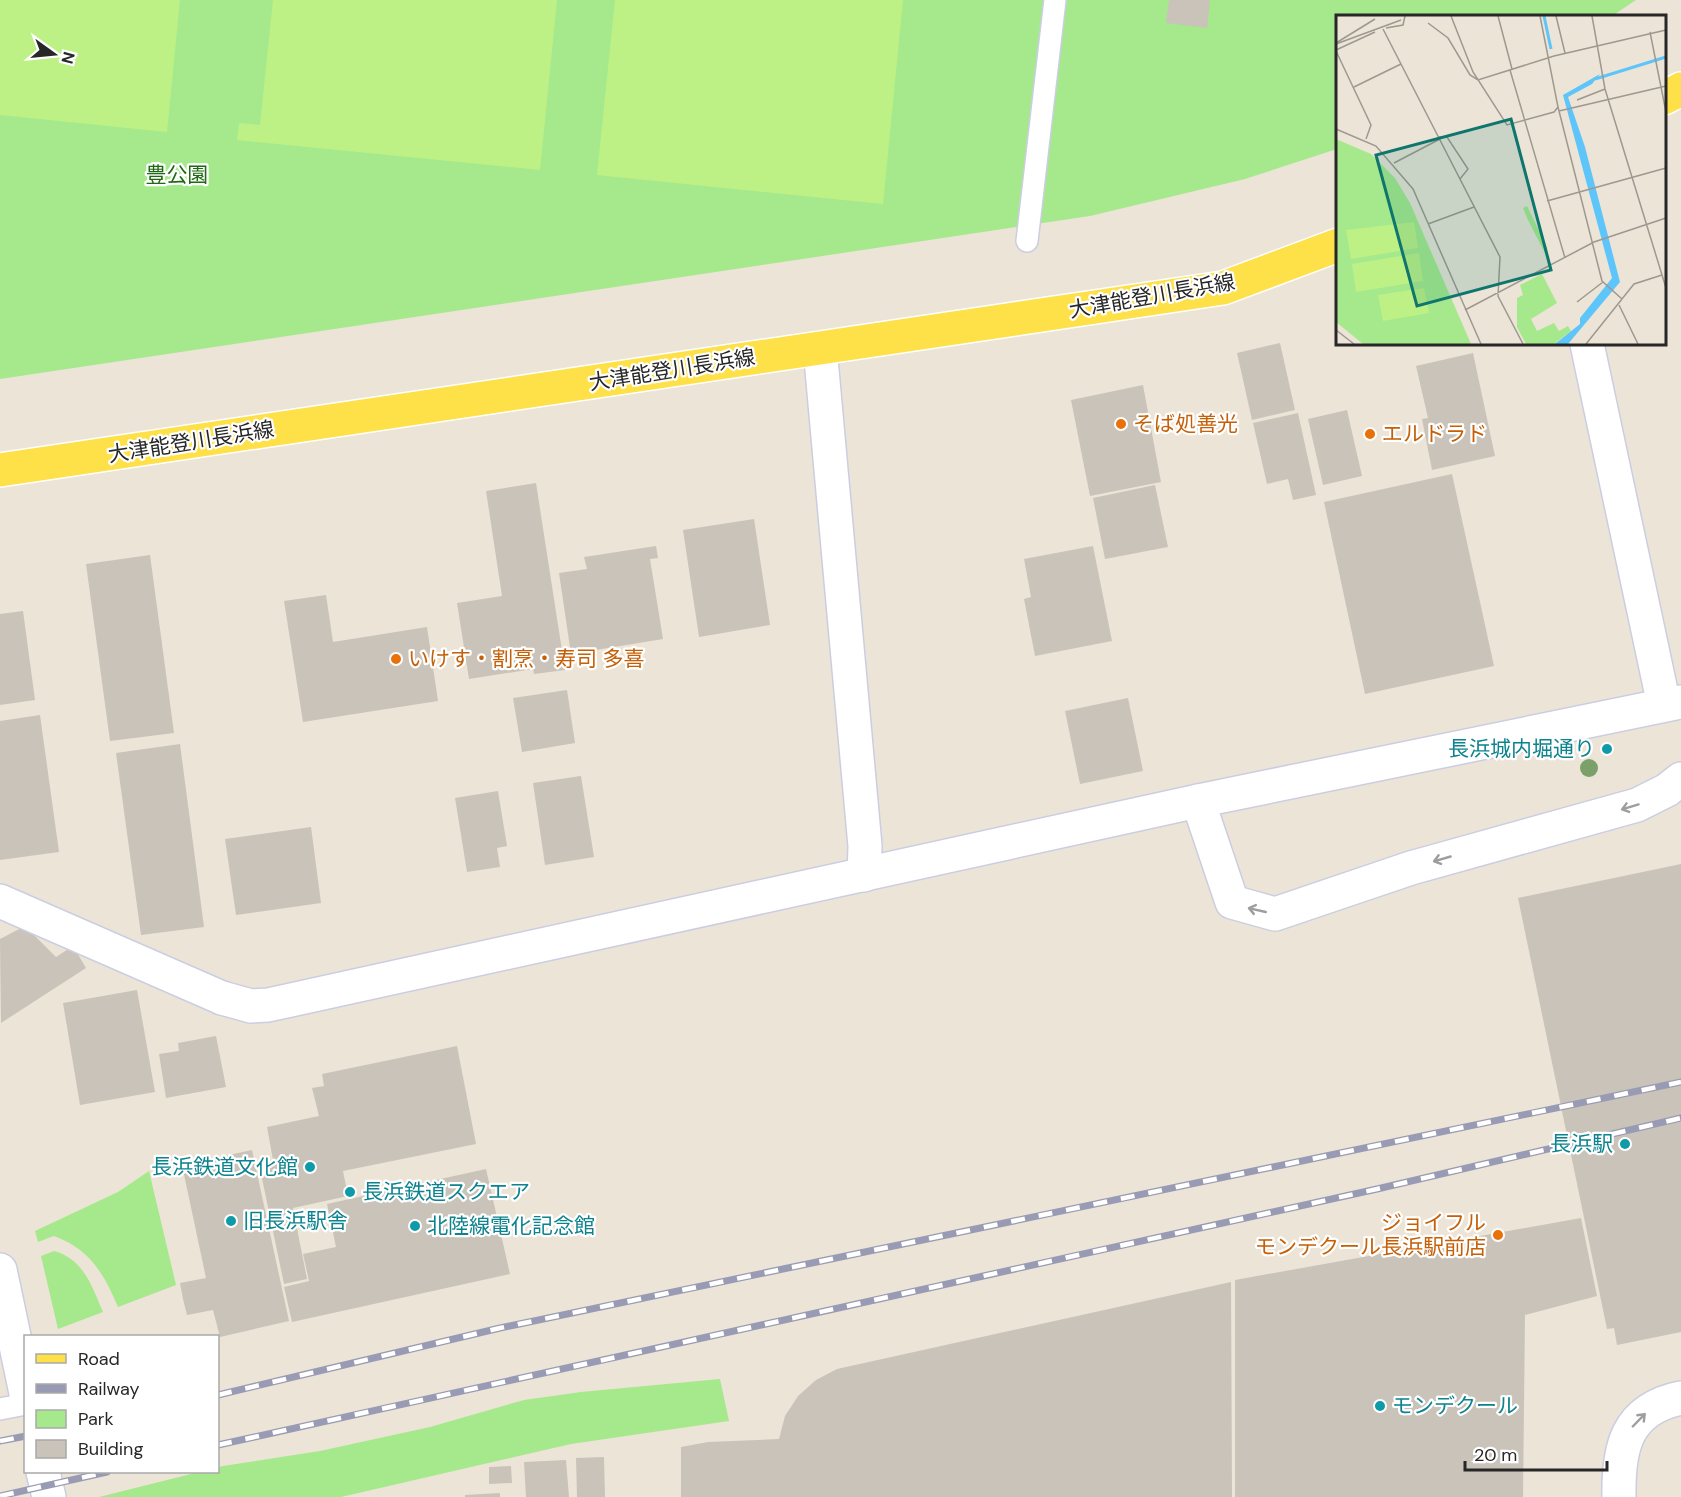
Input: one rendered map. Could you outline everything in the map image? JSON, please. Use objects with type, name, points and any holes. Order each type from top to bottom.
[{"type":"main road","points":[[1666,97],[1681,89]]},
{"type":"main road","name":"大津能登川長浜線","points":[[0,471],[1223,288],[1336,246]]},
{"type":"street","points":[[0,901],[222,998],[251,1006],[268,1005],[1198,801],[1673,704],[1587,345]]},
{"type":"street","points":[[820,348],[864,846],[864,875]]},
{"type":"street","points":[[1198,801],[1232,903],[1275,914],[1411,868],[1637,805],[1667,790],[1681,779]]},
{"type":"street","points":[[0,1270],[24,1384]]},
{"type":"street","points":[[1619,1497],[1618,1463],[1623,1444],[1632,1428],[1645,1414],[1661,1403],[1681,1398]]},
{"type":"street","points":[[43,1473],[49,1497]]},
{"type":"lane","points":[[1027,241],[1055,0]]},
{"type":"lane","points":[[0,1409],[24,1404]]},
{"type":"green space","name":"豊公園","points":[[0,0],[1636,0],[1614,15],[1336,15],[1336,149],[1245,179],[1090,216],[0,379]]},
{"type":"green space","points":[[0,0],[180,0],[167,132],[0,115]]},
{"type":"green space","points":[[273,0],[557,0],[540,170],[237,140],[239,123],[260,125]]},
{"type":"green space","points":[[615,0],[903,0],[883,204],[597,175]]},
{"type":"green space","points":[[149,1171],[176,1285],[118,1307],[101,1273],[86,1255],[67,1241],[54,1236],[38,1242],[35,1231],[118,1192]]},
{"type":"green space","points":[[54,1251],[73,1260],[80,1267],[91,1284],[103,1312],[58,1329],[41,1256]]},
{"type":"green space","points":[[720,1379],[729,1421],[571,1444],[341,1497],[99,1497],[195,1473],[219,1473],[219,1467],[320,1451],[430,1427],[524,1400],[581,1392]]},
{"type":"building","points":[[1169,0],[1210,0],[1207,28],[1166,23]]},
{"type":"building","points":[[1280,343],[1295,410],[1252,420],[1237,353]]},
{"type":"building","points":[[1473,353],[1495,456],[1432,470],[1422,419],[1428,418],[1416,366]]},
{"type":"building","points":[[1143,385],[1161,482],[1090,496],[1071,400]]},
{"type":"building","points":[[1347,410],[1362,476],[1323,485],[1308,419]]},
{"type":"building","points":[[1298,413],[1316,495],[1293,500],[1288,479],[1267,484],[1253,423]]},
{"type":"building","points":[[1452,474],[1494,666],[1365,694],[1324,502]]},
{"type":"building","points":[[536,483],[565,670],[534,674],[533,669],[469,679],[457,603],[502,596],[486,491]]},
{"type":"building","points":[[1155,485],[1168,547],[1105,559],[1093,498]]},
{"type":"building","points":[[754,519],[770,625],[699,637],[683,530]]},
{"type":"building","points":[[656,546],[658,558],[650,559],[663,639],[571,654],[559,573],[587,569],[584,557]]},
{"type":"building","points":[[1093,546],[1112,641],[1035,656],[1024,599],[1031,597],[1024,559]]},
{"type":"building","points":[[150,555],[174,733],[110,741],[86,564]]},
{"type":"building","points":[[326,595],[333,642],[427,627],[438,701],[303,722],[284,601]]},
{"type":"building","points":[[23,611],[35,700],[0,705],[0,614]]},
{"type":"building","points":[[567,690],[575,743],[522,752],[513,698]]},
{"type":"building","points":[[1128,698],[1143,771],[1080,784],[1065,711]]},
{"type":"building","points":[[40,715],[59,852],[0,860],[0,721]]},
{"type":"building","points":[[180,744],[204,927],[141,935],[116,753]]},
{"type":"building","points":[[581,776],[594,857],[545,865],[533,783]]},
{"type":"building","points":[[498,791],[507,846],[497,848],[500,867],[467,872],[455,798]]},
{"type":"building","points":[[311,827],[321,903],[236,915],[225,839]]},
{"type":"building","name":"長浜駅","points":[[1681,864],[1681,1332],[1617,1345],[1614,1328],[1607,1329],[1518,898]]},
{"type":"building","points":[[25,926],[56,957],[73,946],[86,968],[1,1023],[0,939]]},
{"type":"building","points":[[137,990],[155,1092],[80,1105],[63,1003]]},
{"type":"building","points":[[216,1036],[226,1087],[166,1098],[159,1054],[179,1051],[178,1043]]},
{"type":"building","name":"長浜鉄道文化館","points":[[457,1046],[476,1144],[343,1171],[348,1196],[293,1208],[307,1279],[284,1284],[259,1164],[273,1160],[267,1127],[319,1116],[312,1088],[324,1086],[322,1074]]},
{"type":"building","name":"旧長浜駅舎","points":[[252,1150],[289,1321],[220,1337],[213,1310],[187,1315],[183,1299],[180,1283],[206,1278],[182,1165]]},
{"type":"building","name":"北陸線電化記念館","points":[[486,1169],[510,1274],[292,1322],[284,1287],[309,1281],[303,1254],[336,1247],[327,1204]]},
{"type":"building","name":"モンデクール","points":[[1581,1218],[1597,1296],[1525,1315],[1523,1497],[1235,1497],[1235,1280]]},
{"type":"building","points":[[1231,1282],[1232,1497],[681,1497],[681,1447],[708,1442],[779,1439],[785,1416],[798,1396],[816,1380],[837,1369]]},
{"type":"building","points":[[604,1457],[605,1497],[577,1497],[576,1458]]},
{"type":"building","points":[[566,1460],[569,1497],[526,1497],[524,1462]]},
{"type":"building","points":[[511,1466],[512,1483],[489,1484],[489,1467]]},
{"type":"building","points":[[500,1493],[500,1497],[465,1497],[465,1495]]},
{"type":"railway","points":[[219,1395],[500,1328],[1681,1082]]},
{"type":"railway","points":[[219,1445],[1377,1189],[1681,1118]]},
{"type":"railway","points":[[0,1441],[24,1436]]},
{"type":"railway","points":[[0,1496],[103,1473]]},
{"type":"place","name":"そば処善光","points":[[1121,424]]},
{"type":"place","name":"エルドラド","points":[[1370,434]]},
{"type":"place","name":"いけす・割烹・寿司 多喜","points":[[396,659]]},
{"type":"place","name":"長浜城内堀通り","points":[[1607,749]]},
{"type":"place","name":"長浜駅","points":[[1625,1144]]},
{"type":"place","name":"長浜鉄道文化館","points":[[310,1167]]},
{"type":"place","name":"長浜鉄道スクエア","points":[[350,1192]]},
{"type":"place","name":"旧長浜駅舎","points":[[231,1221]]},
{"type":"place","name":"北陸線電化記念館","points":[[415,1226]]},
{"type":"place","name":"ジョイフル モンデクール長浜駅前店","points":[[1498,1235]]},
{"type":"place","name":"モンデクール","points":[[1380,1406]]}]
